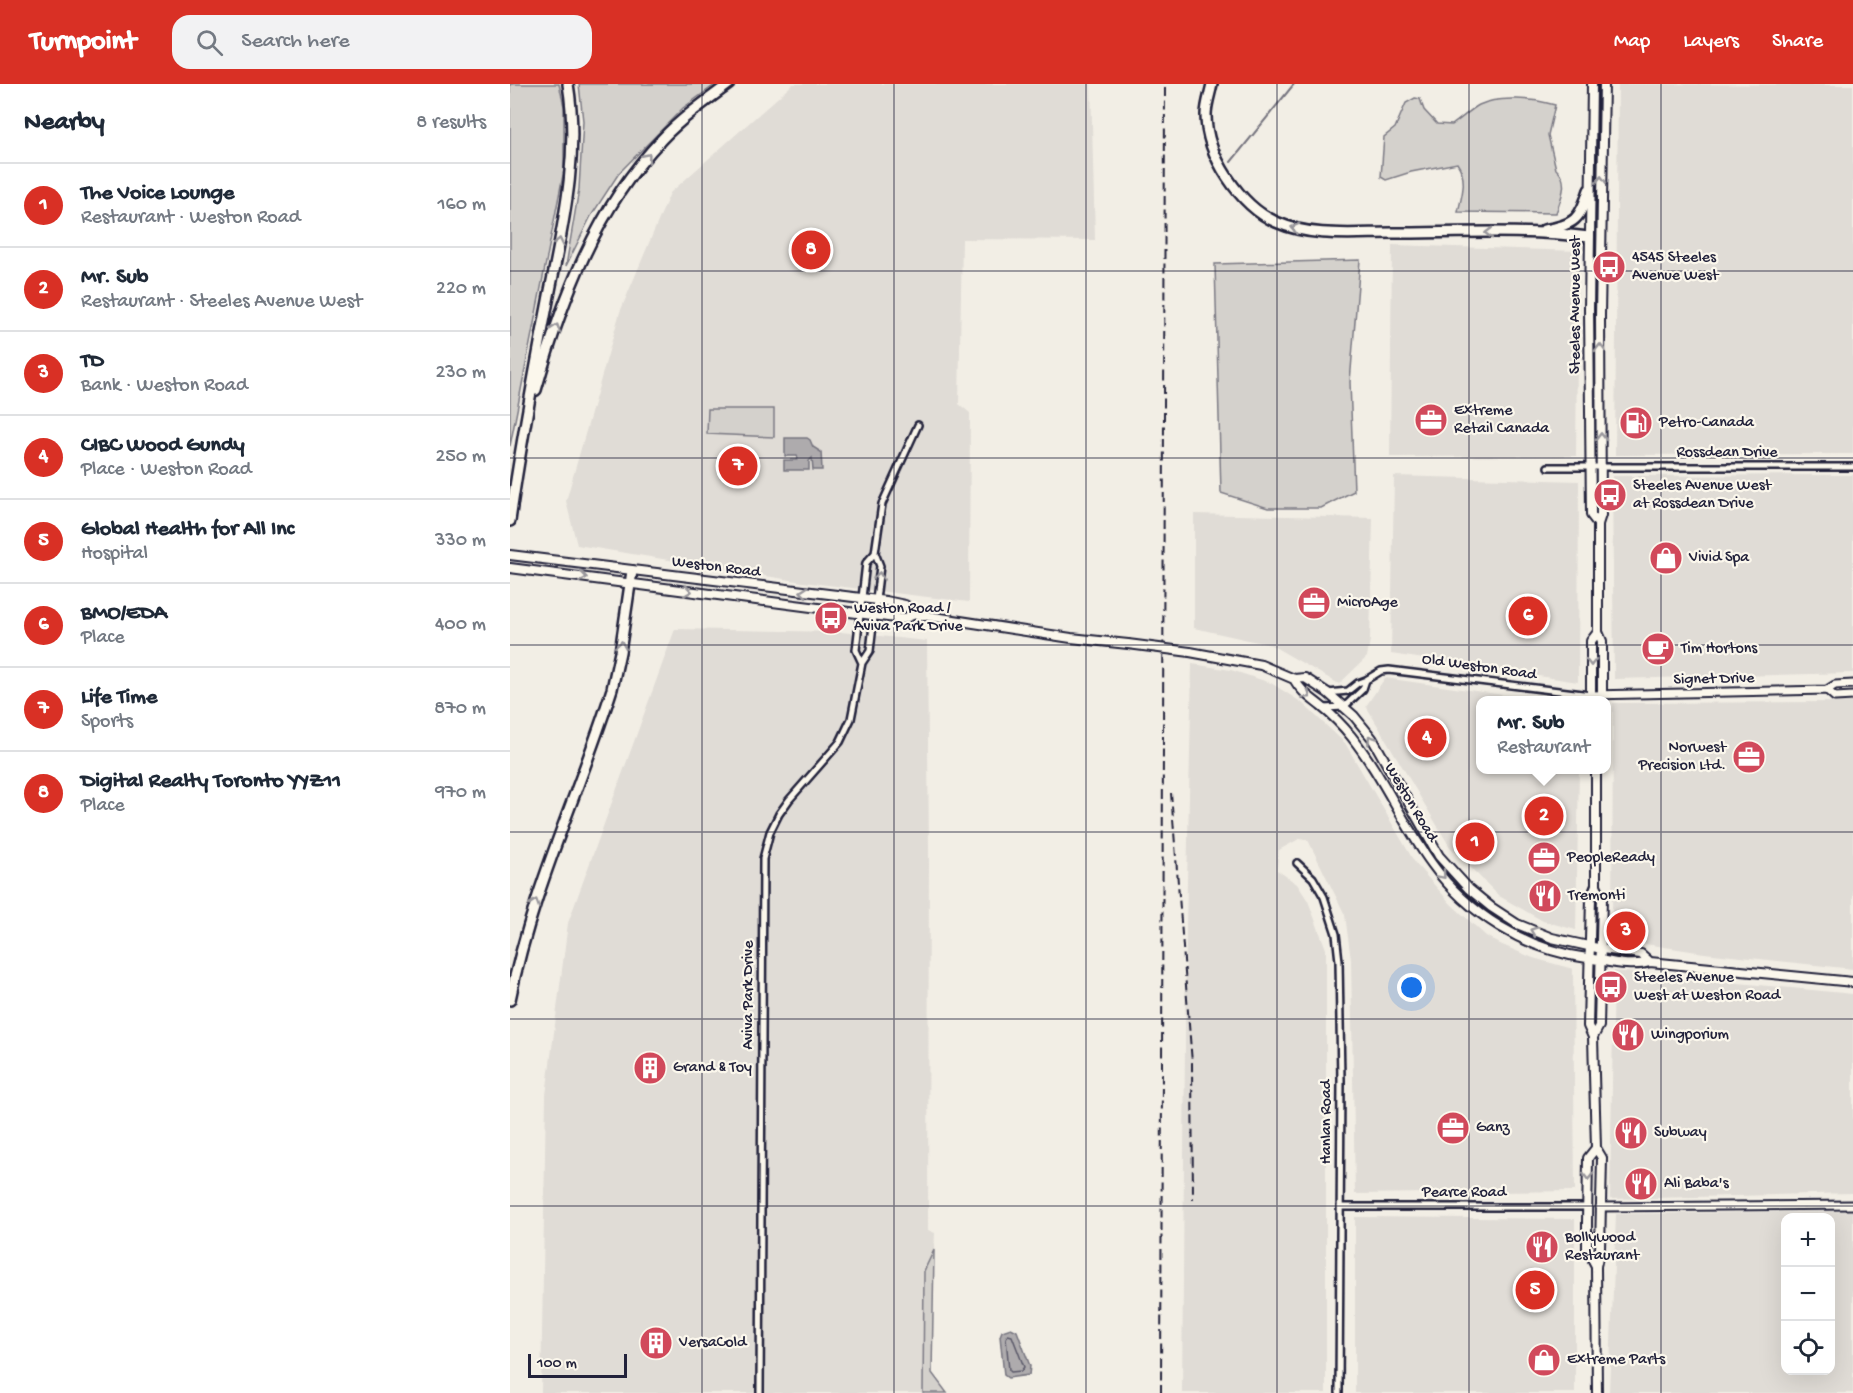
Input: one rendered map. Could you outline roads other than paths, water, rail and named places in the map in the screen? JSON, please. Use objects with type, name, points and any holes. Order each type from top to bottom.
[{"type":"highway","points":[[510,521],[572,168],[573,121],[568,84]]},
{"type":"highway","points":[[522,444],[541,371],[560,316],[602,220],[629,178],[663,138],[697,107],[729,84]]},
{"type":"highway","points":[[1212,84],[1206,115],[1210,138],[1219,162],[1227,179],[1243,198],[1274,221],[1319,234],[1529,233],[1589,237]]},
{"type":"highway","points":[[1529,233],[1572,223],[1583,211],[1589,190]]},
{"type":"highway","points":[[510,1000],[534,904],[612,688],[620,652],[632,571]]},
{"type":"main road","name":"Steeles Avenue West","points":[[1592,84],[1589,190],[1591,515],[1598,524]]},
{"type":"main road","name":"Steeles Avenue West","points":[[1602,696],[1602,640],[1598,632],[1598,524],[1601,514],[1601,238],[1604,84]]},
{"type":"main road","points":[[1589,237],[1601,238]]},
{"type":"main road","name":"Weston Road","points":[[510,555],[876,600],[905,605],[915,614]]},
{"type":"main road","name":"Weston Road","points":[[510,568],[903,619],[915,614],[1071,638],[1190,652],[1261,664],[1294,679],[1305,678],[1344,707],[1372,738],[1439,856],[1468,889],[1491,908],[1517,924],[1552,938],[1602,949],[1641,954],[1650,962]]},
{"type":"main road","name":"Steeles Avenue West","points":[[1591,696],[1591,641],[1598,632]]},
{"type":"main road","name":"Weston Road","points":[[1294,679],[1300,690],[1324,708],[1351,735],[1432,864],[1462,898],[1489,920],[1525,940],[1554,951],[1590,959],[1640,965],[1650,962],[1853,982]]},
{"type":"main road","points":[[1596,774],[1596,885],[1591,897],[1588,1026],[1593,1037],[1596,1148],[1602,1158],[1600,1249],[1596,1266],[1597,1393]]},
{"type":"main road","points":[[1593,1037],[1599,1026],[1602,960],[1602,897],[1596,885]]},
{"type":"main road","points":[[1596,1148],[1588,1158],[1587,1207],[1587,1249],[1596,1266]]},
{"type":"main road","points":[[1587,1207],[1600,1207]]},
{"type":"street","points":[[875,553],[882,504],[918,425]]},
{"type":"street","name":"Rossdean Drive","points":[[1548,468],[1853,467]]},
{"type":"street","name":"Aviva Park Drive","points":[[760,1393],[763,859],[770,832],[779,814],[840,742],[851,719],[862,663],[870,651],[880,566],[875,553],[866,563],[860,612],[856,650],[862,663]]},
{"type":"street","name":"Old Weston Road","points":[[1328,693],[1348,691],[1381,671],[1389,670],[1577,696]]},
{"type":"street","points":[[1324,708],[1344,707],[1363,689],[1366,680]]},
{"type":"street","name":"Signet Drive","points":[[1611,698],[1827,690],[1835,685],[1853,684]]},
{"type":"street","name":"Signet Drive","points":[[1827,690],[1835,697],[1853,696]]},
{"type":"street","name":"Hanlan Road","points":[[1297,863],[1319,886],[1336,934],[1339,962],[1341,1044],[1339,1393]]},
{"type":"street","points":[[1600,1207],[1853,1205]]},
{"type":"street","name":"Pearce Road","points":[[1340,1207],[1587,1207]]},
{"type":"water","points":[[785,438],[810,440],[813,447],[821,452],[822,470],[813,470],[812,458],[809,461],[809,470],[784,470],[784,460],[797,460],[798,458],[797,456],[785,456]]},
{"type":"water","points":[[1011,1328],[1017,1331],[1030,1366],[1029,1375],[1008,1378],[1004,1375],[1000,1336],[1002,1331]]},
{"type":"waterway","points":[[1231,162],[1294,84]]},
{"type":"railway","points":[[1161,1393],[1165,84]]},
{"type":"railway","points":[[1171,793],[1192,1063],[1193,1200]]},
{"type":"place","name":"Digital Realty Toronto YYZ11","points":[[811,250]]},
{"type":"place","name":"4545 Steeles Avenue West","points":[[1609,267]]},
{"type":"place","name":"Extreme Retail Canada","points":[[1431,420]]},
{"type":"place","name":"Petro-Canada","points":[[1636,423]]},
{"type":"place","name":"Life Time","points":[[738,466]]},
{"type":"place","name":"Steeles Avenue West at Rossdean Drive","points":[[1610,495]]},
{"type":"place","name":"Vivid Spa","points":[[1666,558]]},
{"type":"place","name":"MicroAge","points":[[1314,603]]},
{"type":"place","name":"BMO/EDA","points":[[1528,616]]},
{"type":"place","name":"Weston Road / Aviva Park Drive","points":[[831,618]]},
{"type":"place","name":"Tim Hortons","points":[[1658,649]]},
{"type":"place","name":"CIBC Wood Gundy","points":[[1427,738]]},
{"type":"place","name":"Norwest Precision Ltd.","points":[[1749,757]]},
{"type":"place","name":"Mr. Sub","points":[[1544,816]]},
{"type":"place","name":"The Voice Lounge","points":[[1475,842]]},
{"type":"place","name":"PeopleReady","points":[[1544,858]]},
{"type":"place","name":"Tremonti","points":[[1545,896]]},
{"type":"place","name":"TD","points":[[1626,931]]},
{"type":"place","name":"Steeles Avenue West at Weston Road","points":[[1611,987]]},
{"type":"place","name":"Wingporium","points":[[1628,1035]]},
{"type":"place","name":"Grand & Toy","points":[[650,1068]]},
{"type":"place","name":"Ganz","points":[[1453,1128]]},
{"type":"place","name":"Subway","points":[[1631,1133]]},
{"type":"place","name":"Ali Baba's","points":[[1641,1184]]},
{"type":"place","name":"Bollywood Restaurant","points":[[1542,1247]]},
{"type":"place","name":"Global Health for All Inc","points":[[1535,1290]]},
{"type":"place","name":"VersaCold","points":[[656,1343]]},
{"type":"place","name":"Extreme Parts","points":[[1544,1360]]}]
